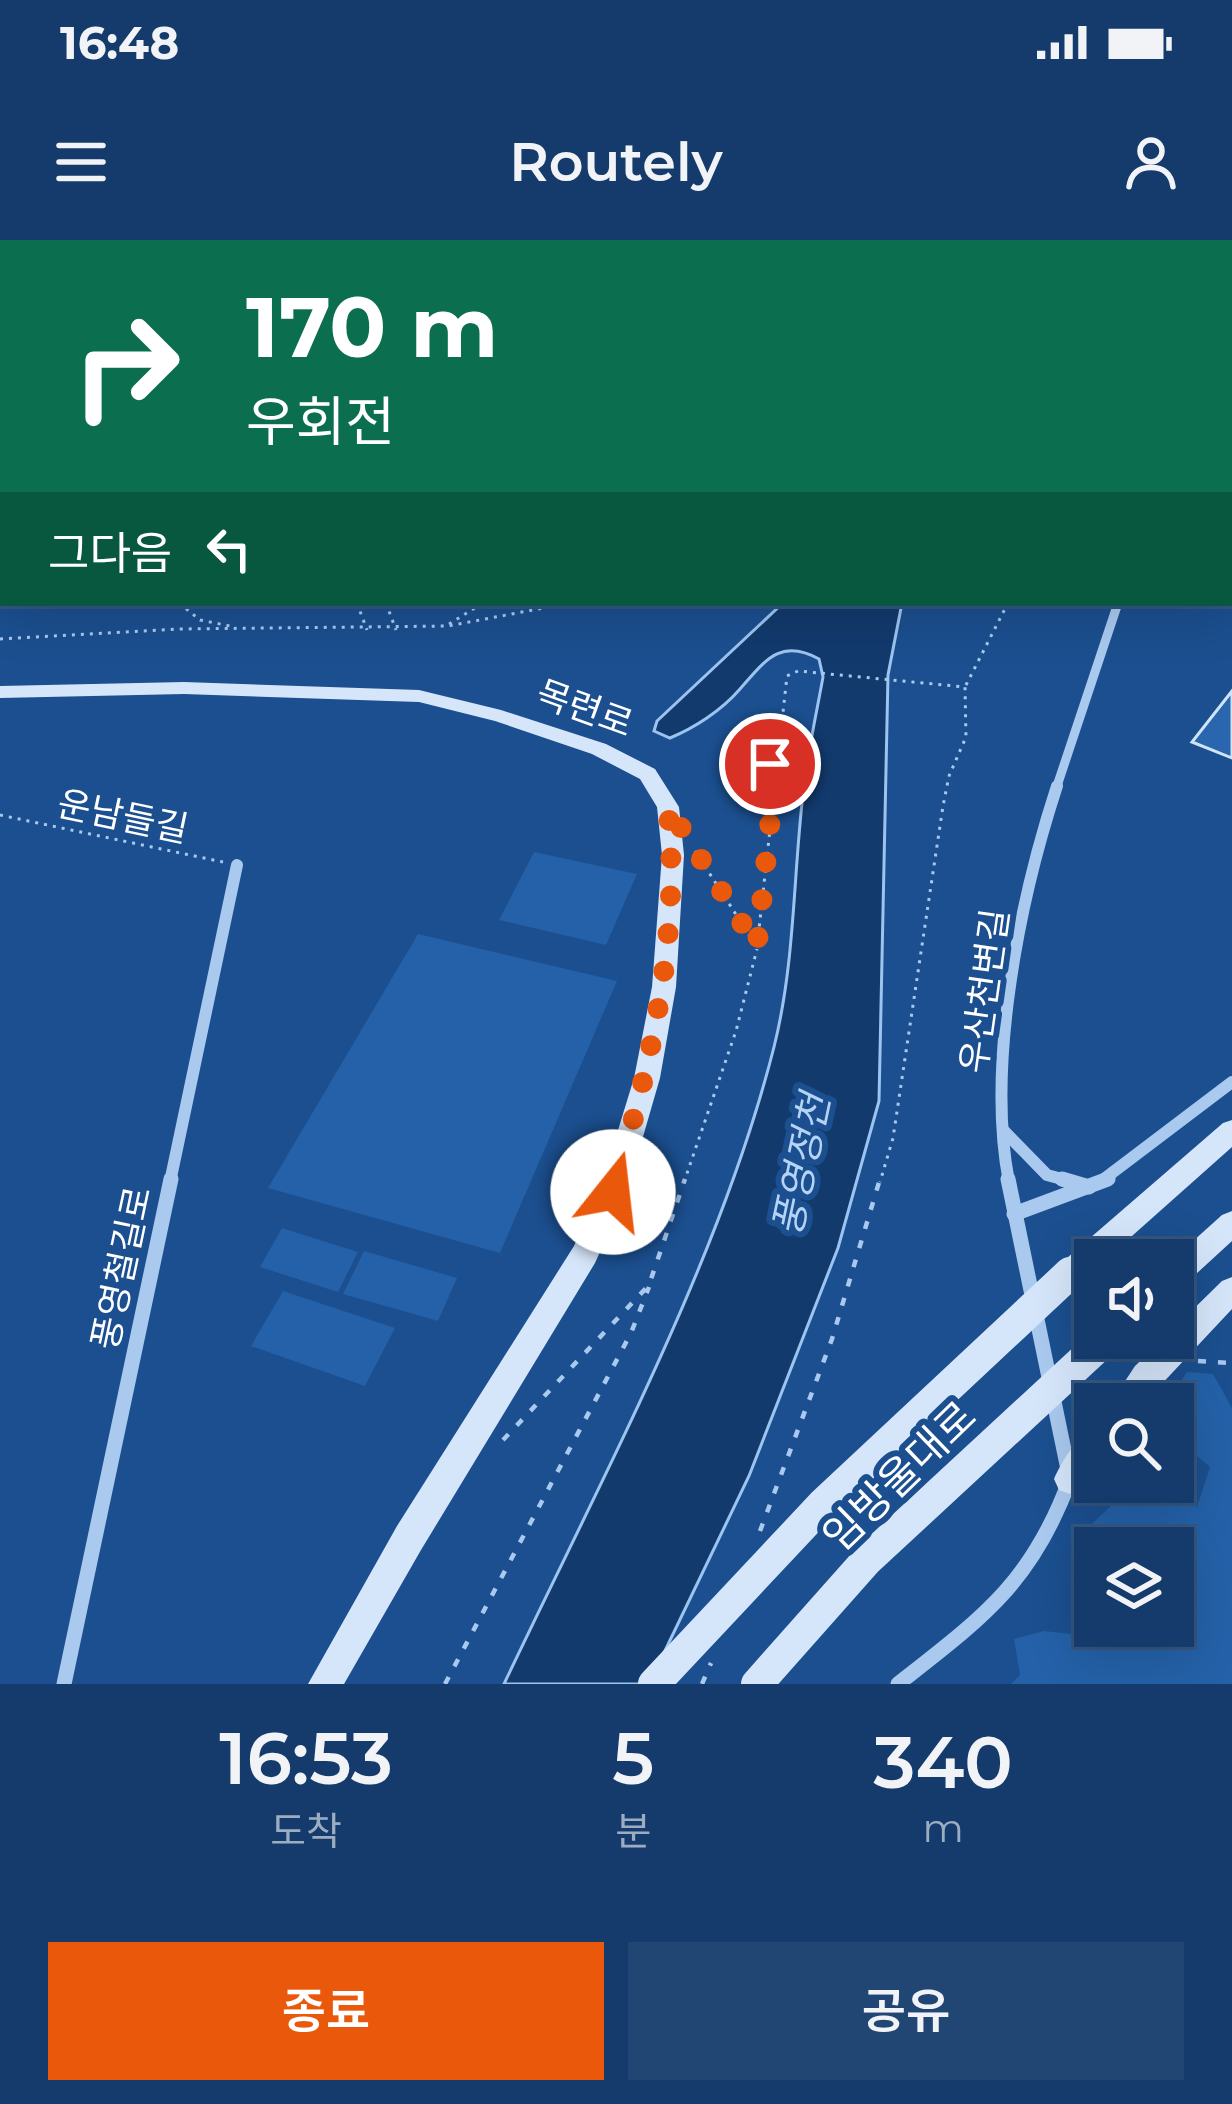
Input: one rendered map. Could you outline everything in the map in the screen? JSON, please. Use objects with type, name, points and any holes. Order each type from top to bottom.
[{"type":"street","name":"우산천변길","points":[[1070,1479],[1014,1214],[1002,1129],[1000,1071],[1033,860],[1117,606]]},
{"type":"street","name":"목련로","points":[[0,692],[184,688],[419,696],[481,710],[599,748],[648,774],[668,807],[673,855],[664,987],[647,1078],[613,1192],[585,1253],[409,1538],[326,1684]]},
{"type":"street","name":"풍영철길로","points":[[64,1684],[236,865]]},
{"type":"street","points":[[1014,1214],[1090,1187],[1126,1168],[1232,1082]]},
{"type":"street","points":[[1002,1129],[1047,1175],[1090,1187]]},
{"type":"street","points":[[654,1684],[823,1504],[1070,1273],[1232,1131]]},
{"type":"street","points":[[1194,1258],[1232,1223]]},
{"type":"street","points":[[1143,1383],[1232,1290]]},
{"type":"street","name":"임방울대로","points":[[757,1684],[868,1560],[1084,1359]]},
{"type":"street","points":[[898,1684],[1001,1602],[1032,1569],[1074,1474]]},
{"type":"path","points":[[180,606],[200,620],[243,628]]},
{"type":"path","points":[[358,606],[368,632]]},
{"type":"path","points":[[387,606],[396,630]]},
{"type":"path","points":[[446,627],[478,606]]},
{"type":"path","points":[[0,639],[243,628],[368,632],[446,627],[554,606]]},
{"type":"path","points":[[760,1530],[832,1339],[893,1138],[943,806],[949,776],[966,736],[965,686],[1006,606]]},
{"type":"path","points":[[445,1684],[631,1333],[650,1286],[736,1031],[757,947],[784,681],[798,671],[965,686]]},
{"type":"path","points":[[771,812],[748,804],[736,789],[750,768],[776,765]]},
{"type":"path","name":"운남들길","points":[[0,815],[236,865]]},
{"type":"path","points":[[693,847],[757,947]]},
{"type":"path","points":[[489,1454],[650,1286]]},
{"type":"path","points":[[702,1684],[713,1657]]},
{"type":"shaded area","points":[[534,852],[637,874],[606,945],[499,920]]},
{"type":"shaded area","points":[[418,934],[617,981],[500,1253],[268,1188]]},
{"type":"shaded area","points":[[282,1228],[358,1252],[338,1292],[260,1267]]},
{"type":"shaded area","points":[[364,1251],[457,1278],[438,1321],[343,1294]]},
{"type":"shaded area","points":[[283,1291],[395,1328],[365,1386],[251,1346]]},
{"type":"shaded area","points":[[1187,1372],[1213,1374],[1232,1408],[1232,1684],[1011,1684],[1020,1675],[1014,1639],[1044,1631],[1074,1634],[1074,1647],[1194,1647],[1194,1527],[1088,1527],[1114,1503],[1192,1503],[1197,1507],[1210,1467],[1194,1453],[1194,1383],[1180,1383]]},
{"type":"water","name":"풍영정천","points":[[780,606],[901,606],[888,675],[879,1101],[838,1248],[749,1476],[649,1684],[504,1684],[690,1290],[751,1128],[781,1015],[805,779],[823,677],[819,659],[794,651],[774,656],[724,705],[670,738],[654,731],[657,721]]},
{"type":"building","points":[[1232,691],[1232,758],[1192,742]]},
{"type":"route","points":[[613,1192],[647,1078],[664,987],[673,855],[668,807],[757,947],[776,765],[770,764]]}]
